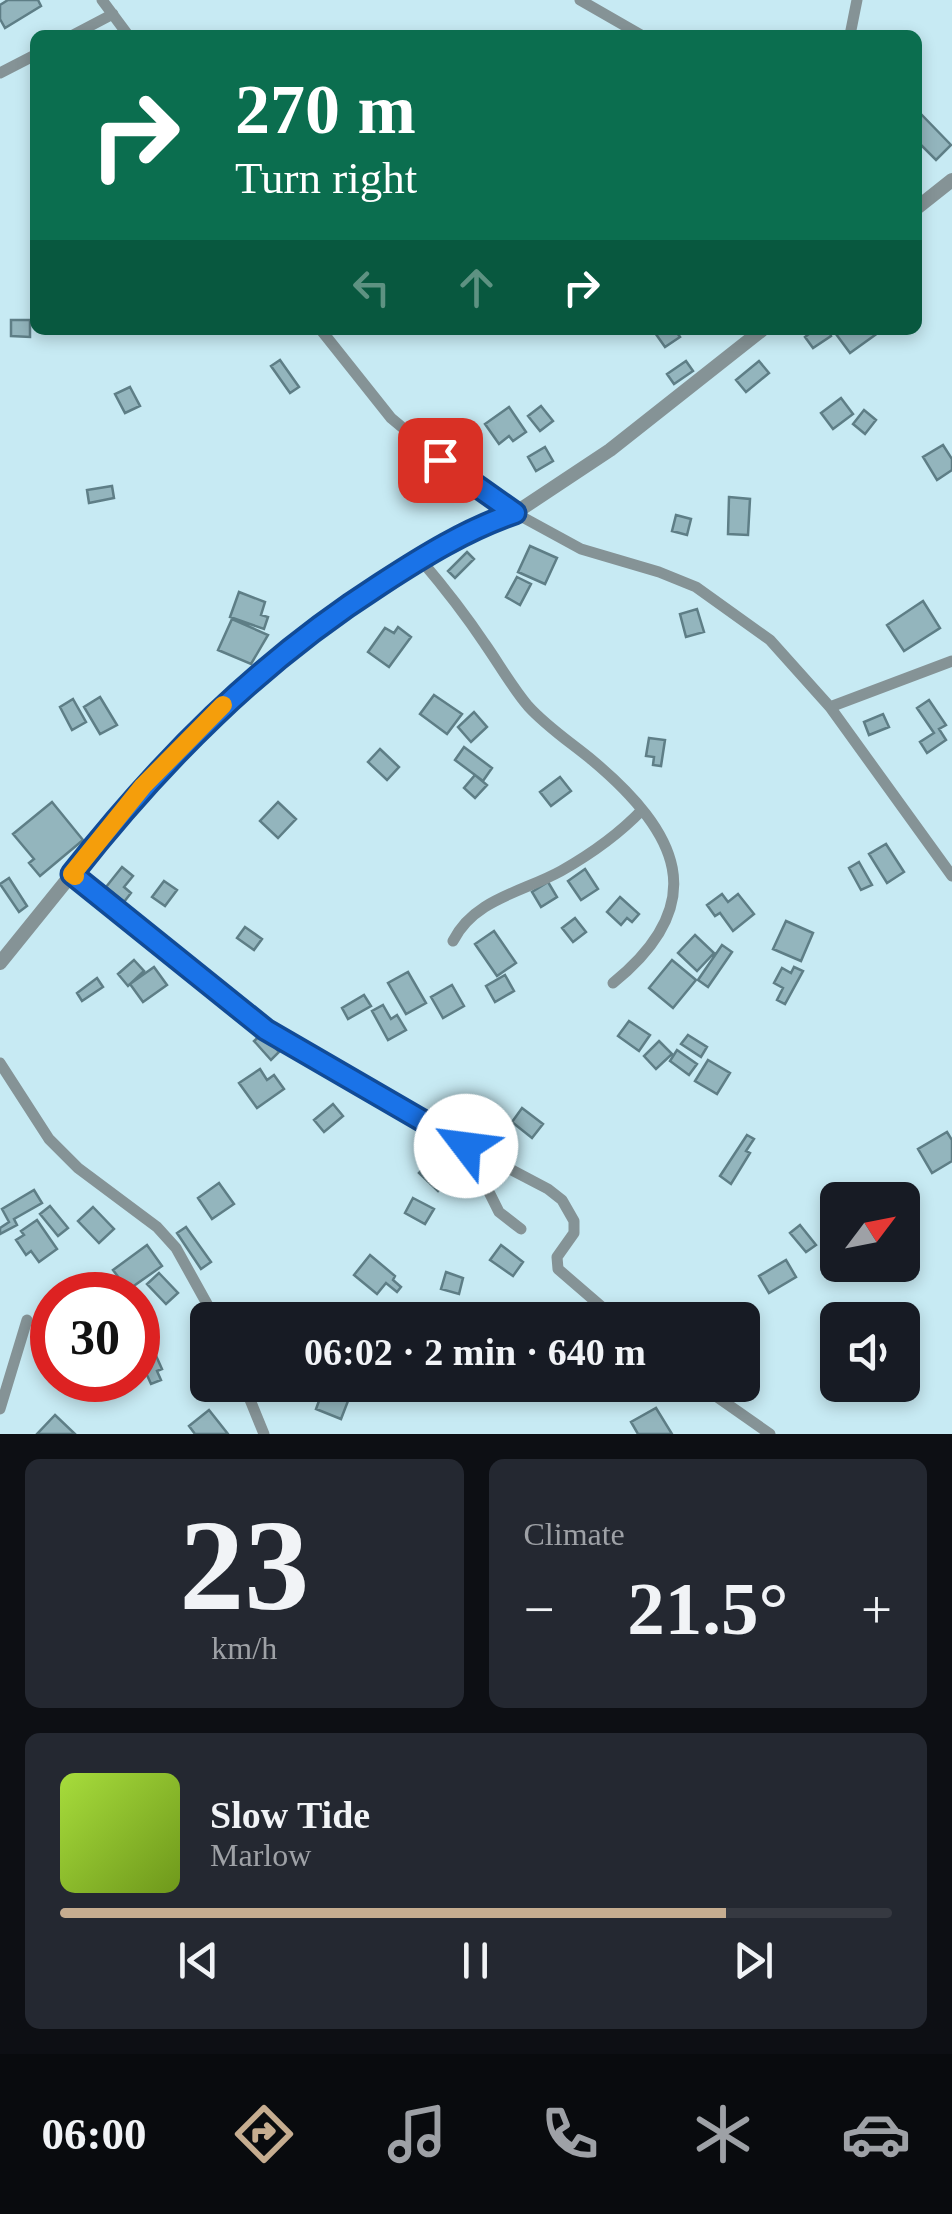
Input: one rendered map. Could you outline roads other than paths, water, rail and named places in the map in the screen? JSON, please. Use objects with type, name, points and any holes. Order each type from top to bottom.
[{"type":"street","points":[[102,0],[124,30]]},
{"type":"street","points":[[580,0],[631,30]]},
{"type":"street","points":[[851,30],[856,0]]},
{"type":"street","points":[[83,30],[113,14]]},
{"type":"street","points":[[0,73],[30,58]]},
{"type":"street","points":[[922,204],[952,180]]},
{"type":"street","points":[[324,335],[392,418],[418,443],[515,513],[581,550],[696,586],[770,640],[830,707],[952,876]]},
{"type":"street","points":[[0,962],[143,786],[197,729],[315,628],[477,526],[515,513],[610,450],[756,335]]},
{"type":"street","points":[[420,559],[459,606],[526,703],[642,810],[669,856],[676,878],[675,893],[664,922],[644,954],[613,983]]},
{"type":"street","points":[[830,707],[952,661]]},
{"type":"street","points":[[453,940],[480,908],[562,870],[618,833],[642,810]]},
{"type":"street","points":[[72,874],[266,1030],[466,1146],[526,1174],[562,1200],[574,1221],[574,1232],[557,1257],[558,1269],[595,1302]]},
{"type":"street","points":[[0,1063],[49,1139],[78,1168],[157,1228],[176,1248],[206,1302]]},
{"type":"street","points":[[466,1146],[500,1212],[521,1229]]},
{"type":"street","points":[[0,1409],[27,1320]]},
{"type":"street","points":[[251,1402],[264,1434]]},
{"type":"street","points":[[724,1402],[770,1434]]}]
